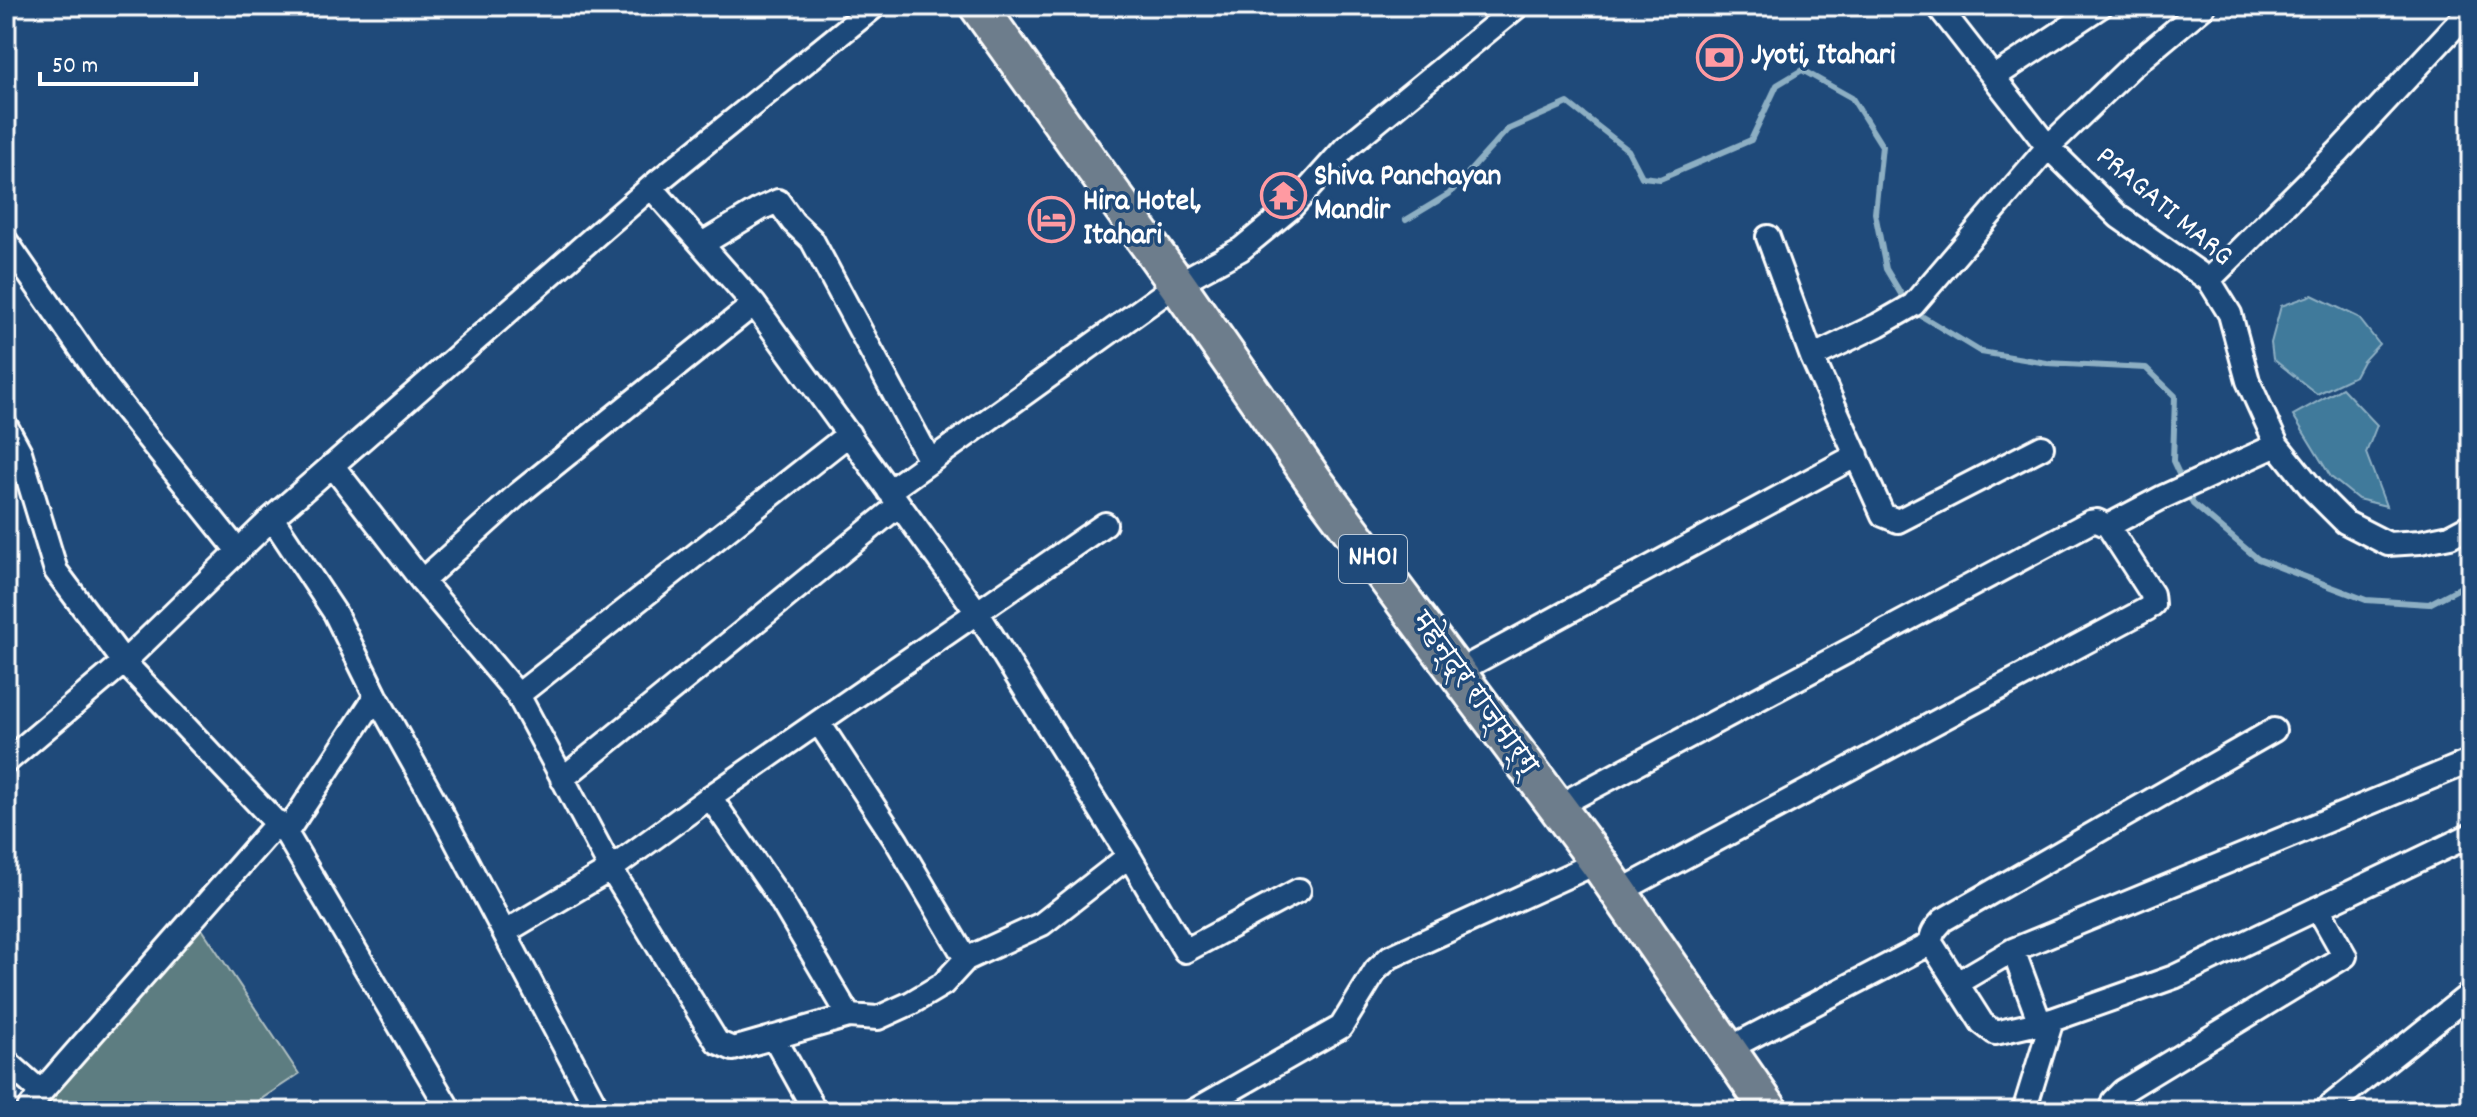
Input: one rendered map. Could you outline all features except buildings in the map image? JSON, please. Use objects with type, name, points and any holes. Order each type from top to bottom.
[{"type":"highway","name":"महेन्द्र राज्मार्ग्","points":[[978,6],[1315,482],[1598,862],[1770,1111]]},
{"type":"street","points":[[10,754],[124,662],[272,518],[651,187],[875,6]]},
{"type":"street","points":[[562,779],[894,498],[930,461],[1177,284],[1241,249],[1292,207],[1345,148],[1518,6]]},
{"type":"street","name":"PRAGATI MARG","points":[[1938,6],[2048,147],[2119,217],[2209,280],[2230,314],[2248,381],[2277,445],[2313,490],[2345,522],[2388,544],[2450,536],[2471,525]]},
{"type":"street","points":[[1994,77],[2101,6]]},
{"type":"street","points":[[1812,357],[1913,305],[2048,147],[2131,67],[2204,6]]},
{"type":"street","points":[[2209,280],[2338,152],[2471,9]]},
{"type":"street","points":[[651,187],[754,304],[977,612],[1185,951],[1299,890]]},
{"type":"street","points":[[702,244],[778,201],[793,222],[812,240],[930,461]]},
{"type":"street","points":[[1768,237],[1812,357],[1879,509],[1888,518],[1898,521],[2042,447]]},
{"type":"street","points":[[6,241],[107,387],[238,551]]},
{"type":"street","points":[[422,581],[518,494],[754,304]]},
{"type":"street","points":[[6,426],[20,452],[56,571],[124,662],[282,828],[450,1111]]},
{"type":"street","points":[[518,695],[849,434]]},
{"type":"street","points":[[2108,526],[2277,445]]},
{"type":"street","points":[[1457,672],[1857,455]]},
{"type":"street","points":[[332,465],[422,581],[518,695],[611,869],[717,1042],[733,1049],[849,1016],[878,1018],[943,984],[966,959],[1042,924],[1129,856]]},
{"type":"street","points":[[272,518],[335,613],[376,696],[598,1110]]},
{"type":"street","points":[[1556,807],[2090,522],[2097,521],[2108,526],[2152,594],[2153,604],[2147,609],[1619,892]]},
{"type":"street","points":[[505,932],[611,869],[1105,524]]},
{"type":"street","points":[[28,1111],[41,1092],[282,828],[376,696]]},
{"type":"street","points":[[819,723],[897,842],[966,959]]},
{"type":"street","points":[[2274,730],[1943,920],[1931,935],[1931,943],[1982,1023],[1995,1033],[2046,1021],[2174,977],[2471,835]]},
{"type":"street","points":[[1957,983],[2013,950],[2471,761]]},
{"type":"street","points":[[710,797],[779,897],[849,1016]]},
{"type":"street","points":[[1194,1111],[1341,1027],[1376,970],[1390,957],[1598,862]]},
{"type":"street","points":[[2107,1109],[2123,1091],[2345,956],[2318,908]]},
{"type":"street","points":[[1728,1049],[1931,943]]},
{"type":"street","points":[[2013,950],[2046,1021],[2024,1111]]},
{"type":"street","points":[[2324,1111],[2471,996]]},
{"type":"street","points":[[774,1037],[815,1111]]},
{"type":"street","points":[[6,1061],[41,1092]]},
{"type":"green space","points":[[198,923],[299,1074],[243,1111],[41,1111]]},
{"type":"water","points":[[2312,295],[2358,317],[2379,344],[2363,361],[2355,376],[2317,394],[2273,359],[2271,343],[2281,306]]},
{"type":"water","points":[[2342,388],[2377,425],[2366,453],[2386,506],[2358,499],[2331,477],[2293,415]]},
{"type":"waterway","points":[[1406,220],[1449,194],[1507,130],[1568,103],[1628,150],[1642,177],[1660,179],[1751,140],[1777,85],[1802,70],[1852,98],[1882,146],[1875,213],[1886,269],[1907,304]]},
{"type":"waterway","points":[[1915,312],[1981,352],[2047,363],[2146,368],[2175,396],[2173,461],[2193,504],[2258,559],[2366,600],[2429,604],[2471,582]]},
{"type":"place","name":"Jyoti, Itahari","points":[[1720,57]]},
{"type":"place","name":"Shiva Panchayan Mandir","points":[[1283,195]]},
{"type":"place","name":"Hira Hotel, Itahari","points":[[1052,220]]}]
